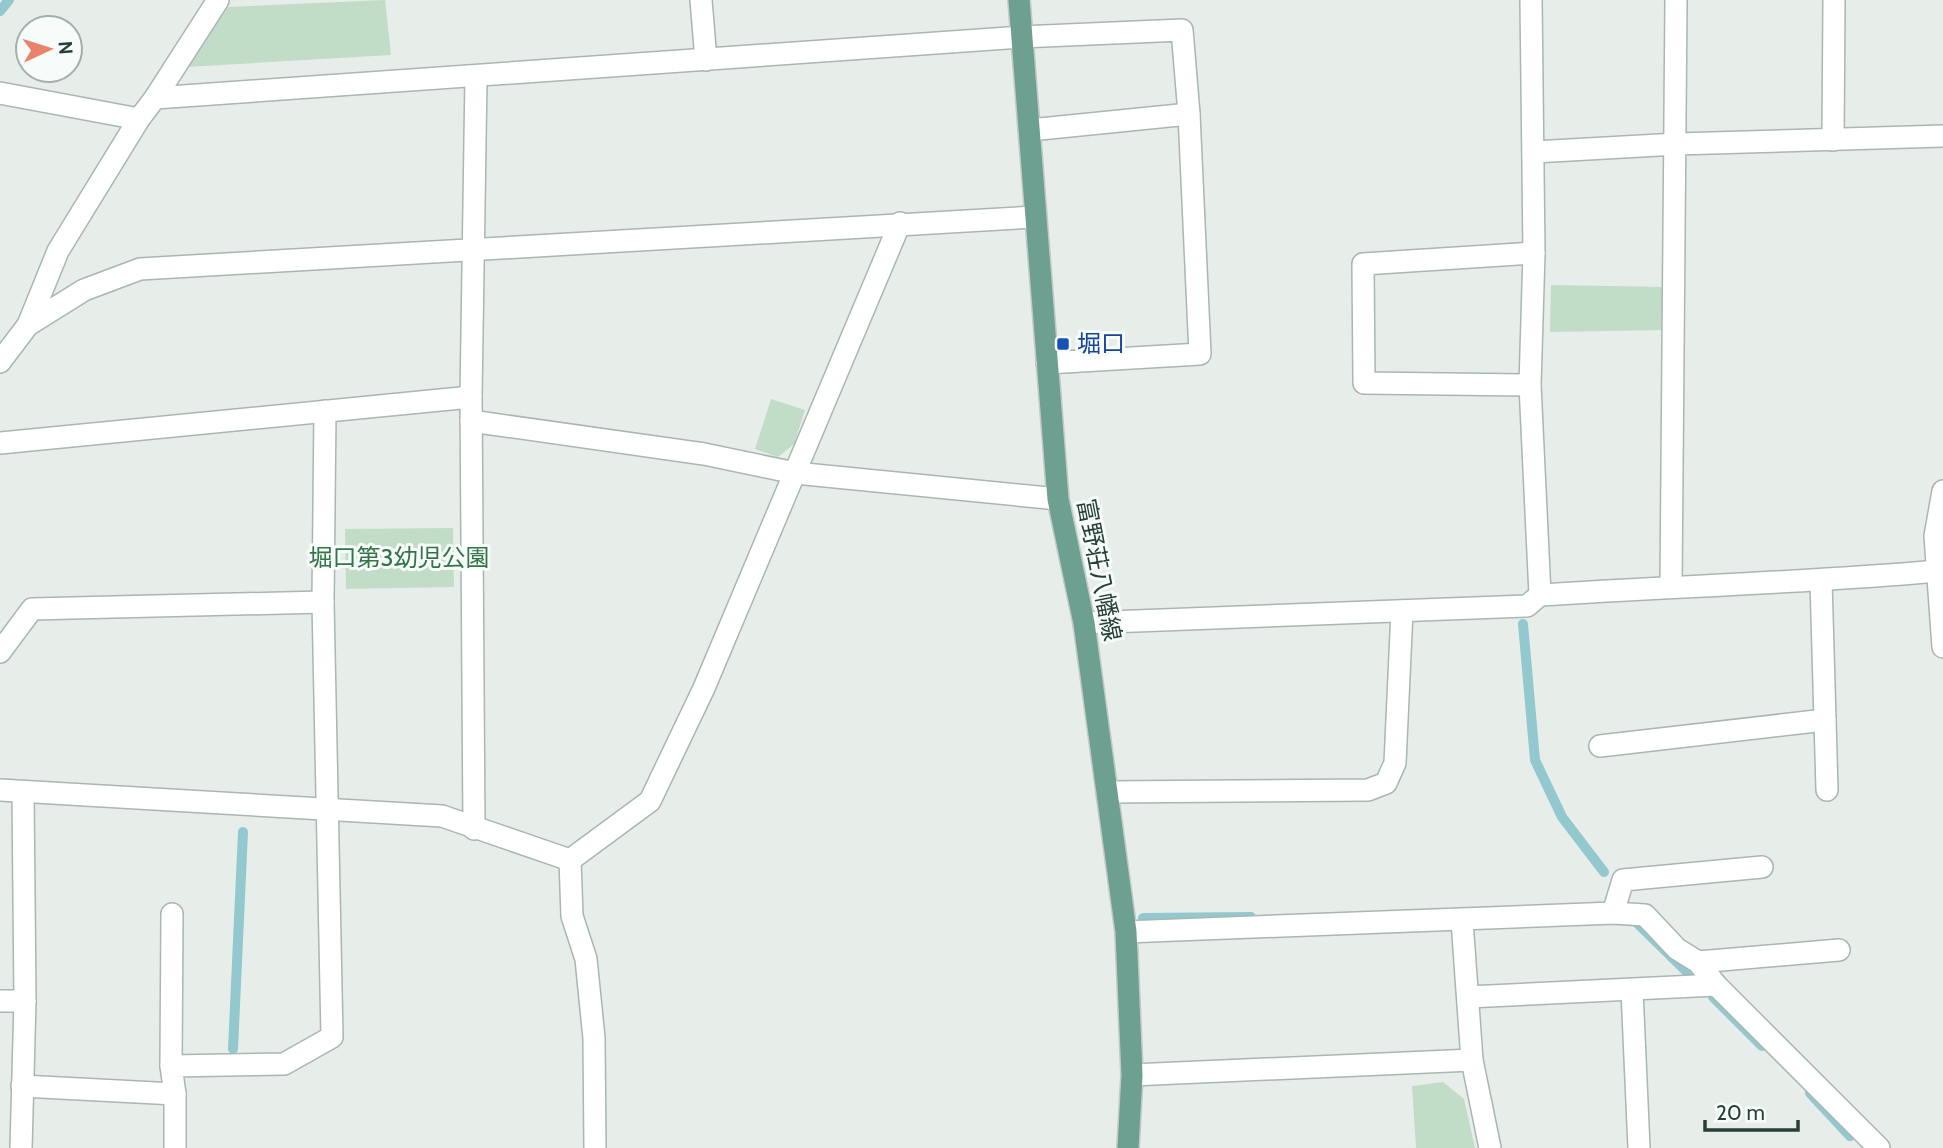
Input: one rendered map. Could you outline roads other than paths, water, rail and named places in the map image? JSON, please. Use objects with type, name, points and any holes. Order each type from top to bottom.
[{"type":"main road","name":"富野荘八幡線","points":[[1019,0],[1058,499],[1084,623],[1126,932],[1132,1075],[1128,1148]]},
{"type":"street","points":[[0,362],[27,325],[58,251],[139,119],[218,0]]},
{"type":"street","points":[[701,0],[706,60]]},
{"type":"street","points":[[1531,0],[1534,253],[1530,385],[1540,595]]},
{"type":"street","points":[[1671,586],[1677,144],[1676,0]]},
{"type":"street","points":[[1833,140],[1834,0]]},
{"type":"street","points":[[155,98],[1021,37],[1182,30],[1189,114],[1200,354],[1047,363]]},
{"type":"street","points":[[474,829],[471,397],[476,77]]},
{"type":"street","points":[[0,93],[139,119]]},
{"type":"street","points":[[1030,130],[1189,114]]},
{"type":"street","points":[[1534,152],[1677,144],[1943,136]]},
{"type":"street","points":[[27,325],[84,290],[140,269],[1035,217]]},
{"type":"street","points":[[570,860],[650,801],[704,688],[900,223]]},
{"type":"street","points":[[1530,385],[1364,383],[1363,264],[1534,253]]},
{"type":"street","points":[[0,443],[471,397]]},
{"type":"street","points":[[171,1066],[284,1064],[332,1037],[323,602],[325,411]]},
{"type":"street","points":[[471,421],[704,454],[795,473],[1058,499]]},
{"type":"street","points":[[1943,491],[1936,536],[1943,647]]},
{"type":"street","points":[[1084,623],[1527,606],[1540,595],[1671,586],[1821,581],[1938,571]]},
{"type":"street","points":[[1821,581],[1827,790]]},
{"type":"street","points":[[0,652],[32,609],[323,602]]},
{"type":"street","points":[[1107,792],[1368,790],[1386,783],[1395,763],[1402,611]]},
{"type":"street","points":[[1600,746],[1825,720]]},
{"type":"street","points":[[0,790],[442,817],[570,860]]},
{"type":"street","points":[[21,1148],[25,1001],[23,793]]},
{"type":"street","points":[[570,860],[572,916],[586,959],[594,1038],[595,1148]]},
{"type":"street","points":[[1614,913],[1623,880],[1762,867]]},
{"type":"street","points":[[1126,932],[1614,913],[1645,915],[1677,949],[1698,962],[1716,985],[1879,1148]]},
{"type":"street","points":[[172,914],[171,1066],[175,1094],[176,1148]]},
{"type":"street","points":[[1462,921],[1472,1060],[1490,1148]]},
{"type":"street","points":[[1698,962],[1839,950]]},
{"type":"street","points":[[1468,996],[1716,985]]},
{"type":"street","points":[[1632,990],[1639,1148]]},
{"type":"street","points":[[0,1001],[25,1001]]},
{"type":"street","points":[[1132,1075],[1472,1060]]},
{"type":"street","points":[[22,1086],[175,1094]]},
{"type":"waterway","points":[[0,11],[9,0]]},
{"type":"waterway","points":[[1523,624],[1535,760],[1562,817],[1604,872]]},
{"type":"waterway","points":[[233,1049],[243,832]]},
{"type":"waterway","points":[[1143,918],[1251,917]]},
{"type":"waterway","points":[[1637,923],[1688,973]]},
{"type":"waterway","points":[[1713,997],[1762,1046]]},
{"type":"waterway","points":[[1810,1093],[1850,1136]]},
{"type":"place","name":"堀口","points":[[1063,344]]},
{"type":"park label","name":"堀口第3幼児公園","points":[[399,558]]}]
